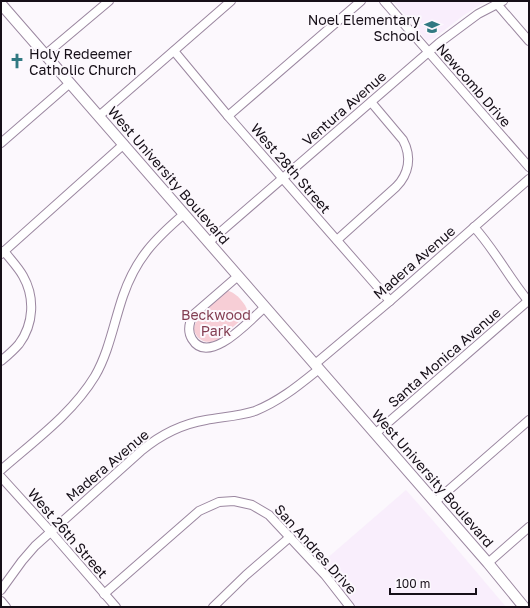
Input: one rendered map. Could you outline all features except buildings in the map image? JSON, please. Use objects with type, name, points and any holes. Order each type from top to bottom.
[{"type":"main road","name":"West University Boulevard","points":[[1,4],[376,433],[524,607]]},
{"type":"street","points":[[46,54],[109,1]]},
{"type":"street","points":[[99,116],[231,1]]},
{"type":"street","points":[[228,116],[361,1]]},
{"type":"street","name":"Newcomb Drive","points":[[384,1],[529,167]]},
{"type":"street","points":[[500,2],[529,41]]},
{"type":"street","name":"Ventura Avenue","points":[[209,242],[439,42],[478,14],[500,2]]},
{"type":"street","name":"West 28th Street","points":[[174,51],[228,116],[390,301]]},
{"type":"street","points":[[1,143],[70,83]]},
{"type":"street","points":[[337,240],[396,187],[404,177],[408,165],[408,152],[403,140],[371,102]]},
{"type":"street","points":[[1,361],[19,344],[25,335],[31,315],[32,304],[30,294],[22,274],[2,252],[124,144]]},
{"type":"street","name":"Madera Avenue","points":[[1,590],[22,561],[50,531],[141,451],[177,428],[192,423],[243,414],[262,408],[285,396],[390,301],[529,179]]},
{"type":"street","points":[[1,470],[61,417],[80,398],[96,375],[106,350],[123,294],[131,275],[144,254],[159,235],[184,214]]},
{"type":"street","points":[[474,227],[486,240],[515,285],[529,301]]},
{"type":"street","points":[[238,276],[193,315],[189,324],[189,334],[195,343],[207,348],[220,345],[265,307]]},
{"type":"street","name":"Santa Monica Avenue","points":[[376,433],[529,301]]},
{"type":"street","points":[[435,502],[529,420]]},
{"type":"street","name":"West 26th Street","points":[[1,477],[116,607]]},
{"type":"street","name":"San Andres Drive","points":[[104,594],[198,511],[213,504],[234,501],[252,505],[269,514],[324,575],[350,607]]},
{"type":"street","points":[[488,563],[529,527]]},
{"type":"street","points":[[213,607],[246,575],[290,537]]},
{"type":"street","points":[[1,601],[6,607]]},
{"type":"shaded area","name":"Noel Elementary School","points":[[393,1],[487,1],[464,15],[433,39],[427,41]]},
{"type":"shaded area","points":[[406,490],[506,607],[350,607],[317,567]]},
{"type":"green space","name":"Beckwood Park","points":[[228,291],[241,300],[246,307],[248,314],[218,340],[210,342],[203,341],[198,337],[194,330],[198,319],[212,303]]},
{"type":"place","name":"Noel Elementary School","points":[[432,27]]},
{"type":"place","name":"Holy Redeemer Catholic Church","points":[[17,61]]}]
